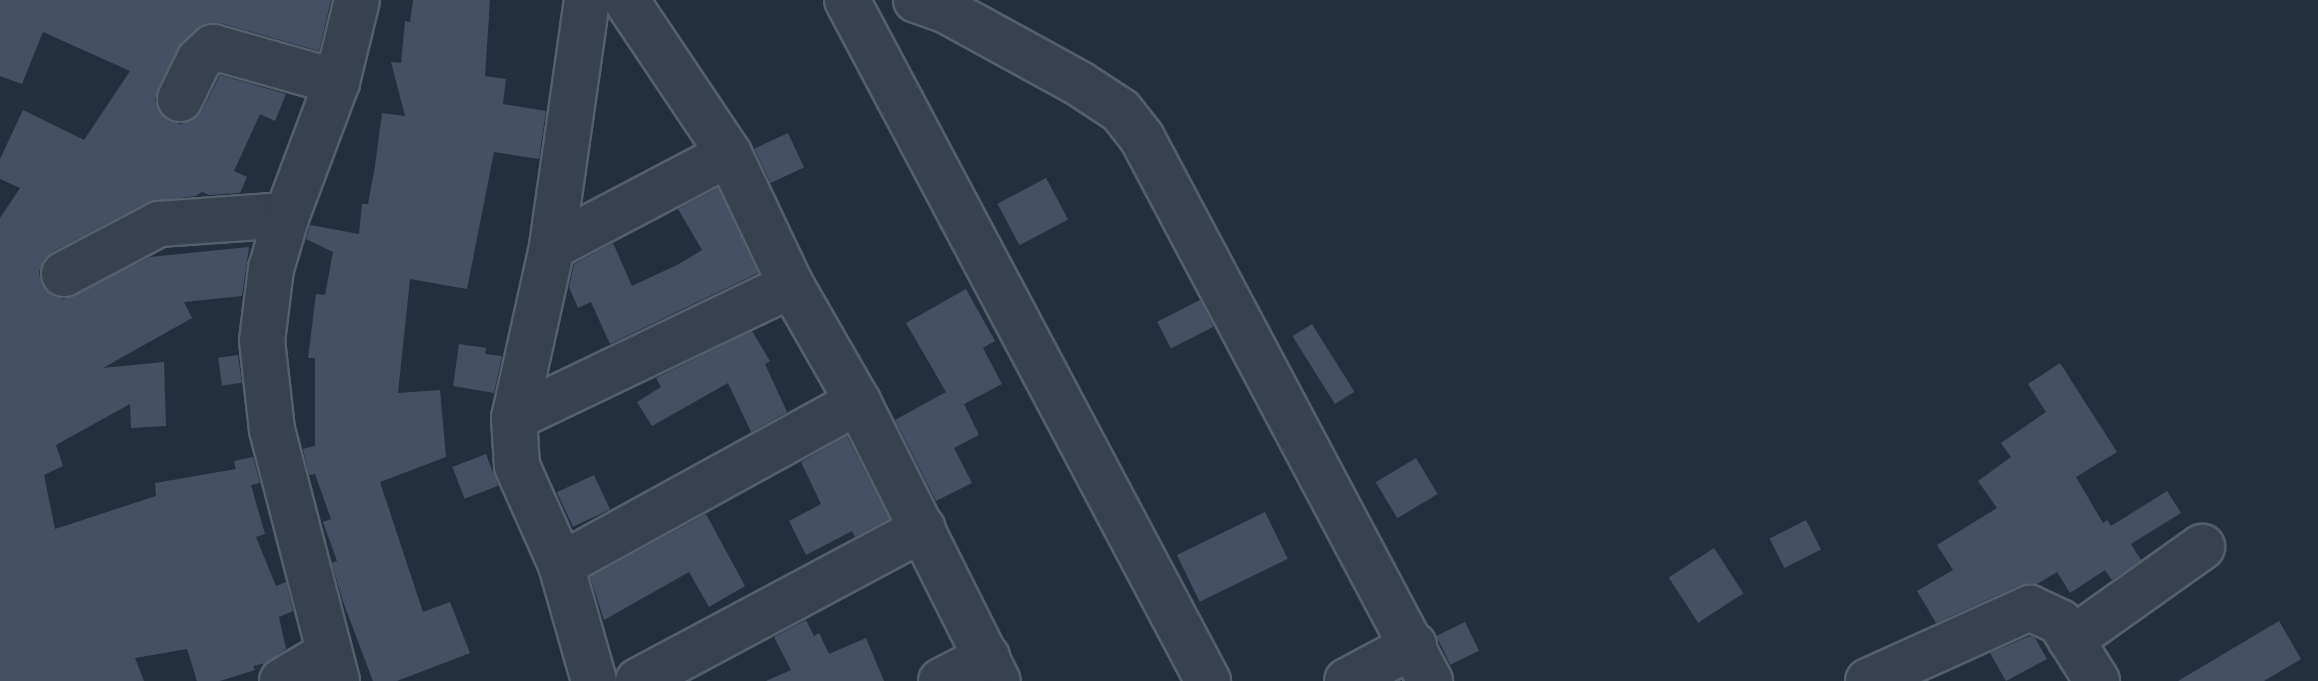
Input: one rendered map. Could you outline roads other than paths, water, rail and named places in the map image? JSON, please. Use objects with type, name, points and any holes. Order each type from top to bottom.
[{"type":"street","points":[[282,681],[333,667],[272,430],[262,341],[271,269],[287,215],[337,82],[357,0]]},
{"type":"street","points":[[587,0],[552,247],[514,418],[517,466],[561,565],[594,681]]},
{"type":"street","points":[[626,0],[729,154],[791,285],[858,402],[992,669],[941,681]]},
{"type":"street","points":[[847,0],[1208,681]]},
{"type":"street","points":[[916,0],[945,10],[1080,84],[1121,111],[1142,138],[1422,663],[1347,681]]},
{"type":"street","points":[[180,99],[199,60],[213,47],[337,82]]},
{"type":"street","points":[[552,247],[729,154]]},
{"type":"street","points":[[64,274],[159,224],[287,215]]},
{"type":"street","points":[[514,418],[791,285]]},
{"type":"street","points":[[561,565],[858,402]]},
{"type":"street","points":[[638,681],[923,529]]},
{"type":"street","points":[[2071,640],[2202,547]]},
{"type":"street","points":[[1868,681],[2030,608],[2060,622],[2097,681]]}]
